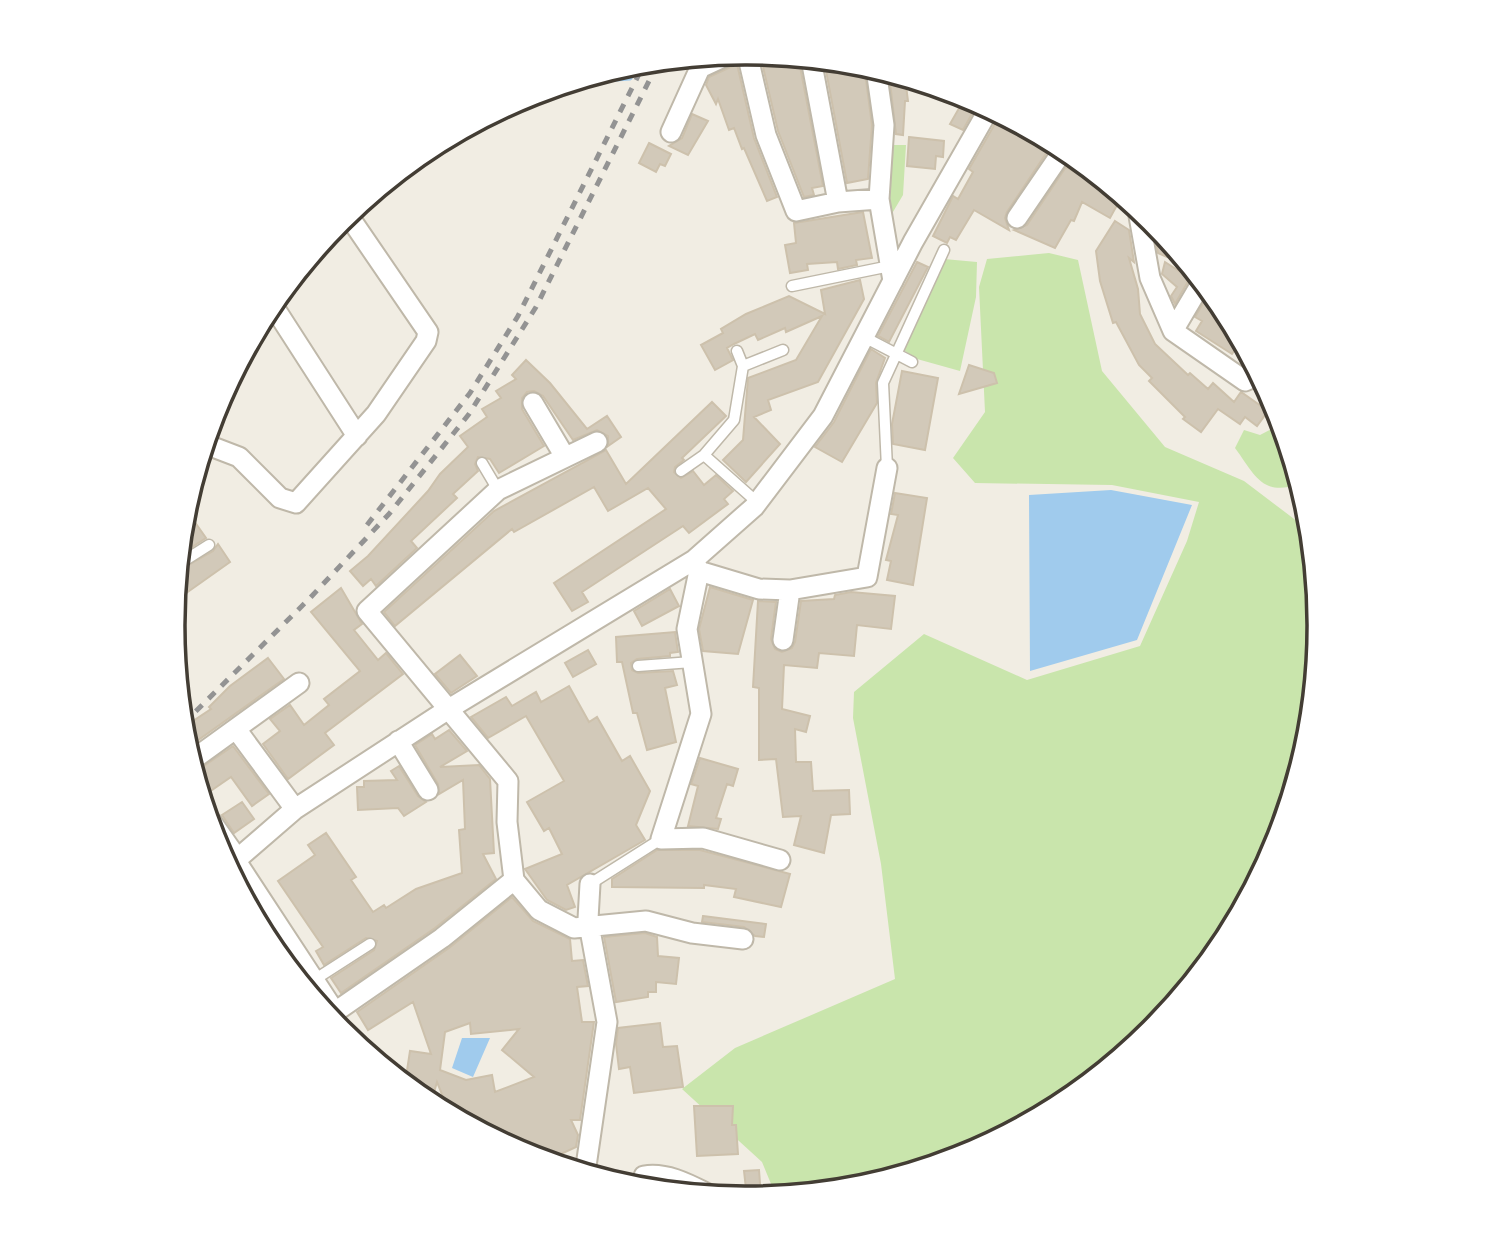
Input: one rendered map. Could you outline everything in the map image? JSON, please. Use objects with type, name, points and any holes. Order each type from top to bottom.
[{"type":"street","points":[[750,65],[766,135],[796,211],[838,202],[879,199]]},
{"type":"street","points":[[671,132],[703,67]]},
{"type":"street","points":[[813,69],[838,202]]},
{"type":"street","points":[[878,81],[884,125],[879,199],[892,274]]},
{"type":"street","points":[[237,860],[295,810],[398,741],[696,565],[758,503],[823,416],[864,337],[892,274],[984,118]]},
{"type":"street","points":[[1017,218],[1057,159]]},
{"type":"street","points":[[214,447],[239,457],[280,498],[290,504],[296,503],[357,436],[419,352],[428,332],[354,224]]},
{"type":"street","points":[[1141,227],[1150,278],[1173,331],[1245,381],[1250,379]]},
{"type":"street","points":[[1173,331],[1196,292]]},
{"type":"street","points":[[279,315],[357,436]]},
{"type":"street","points":[[533,403],[565,457]]},
{"type":"street","points":[[597,442],[498,489],[367,611],[508,781],[507,822],[514,880],[540,910],[574,928],[646,921],[692,933],[743,939]]},
{"type":"street","points":[[696,565],[759,589],[790,590],[867,577],[887,468]]},
{"type":"street","points":[[696,565],[687,629],[701,714],[661,839],[704,838],[780,860]]},
{"type":"street","points":[[783,640],[790,590]]},
{"type":"street","points":[[200,754],[299,683]]},
{"type":"street","points":[[236,729],[295,810]]},
{"type":"street","points":[[398,741],[428,790]]},
{"type":"street","points":[[338,1010],[442,938],[514,880]]},
{"type":"street","points":[[586,1162],[607,1021],[589,926],[590,884]]},
{"type":"street","points":[[255,896],[317,986]]},
{"type":"street","points":[[645,1176],[655,1174],[684,1182]]},
{"type":"lane","points":[[887,468],[883,383],[944,250]]},
{"type":"lane","points":[[792,286],[892,274]]},
{"type":"lane","points":[[864,337],[912,362]]},
{"type":"lane","points":[[743,366],[783,350]]},
{"type":"lane","points":[[681,471],[704,455],[734,420],[743,366],[737,351]]},
{"type":"lane","points":[[704,455],[758,503]]},
{"type":"lane","points":[[482,463],[498,489]]},
{"type":"lane","points":[[189,557],[209,545]]},
{"type":"lane","points":[[638,666],[692,662]]},
{"type":"lane","points":[[590,884],[661,839]]},
{"type":"lane","points":[[314,980],[370,944]]},
{"type":"green space","points":[[891,145],[906,145],[903,195],[887,222]]},
{"type":"green space","points":[[1049,253],[1078,260],[1102,371],[1165,447],[1244,481],[1297,521],[1306,589],[1306,662],[1288,771],[1264,840],[1232,906],[1191,967],[1168,995],[1116,1047],[1058,1092],[961,1144],[891,1167],[855,1175],[772,1185],[762,1162],[682,1089],[735,1048],[895,979],[881,864],[853,718],[854,692],[924,634],[1027,680],[1140,646],[1187,541],[1199,502],[1112,485],[975,483],[953,458],[985,412],[979,287],[987,259]]},
{"type":"green space","points":[[944,259],[977,262],[976,297],[960,371],[917,359],[902,349]]},
{"type":"green space","points":[[1271,429],[1289,486],[1276,488],[1261,481],[1235,448],[1244,430],[1260,435]]},
{"type":"water","points":[[1111,490],[1192,505],[1137,640],[1030,671],[1029,495]]},
{"type":"water","points":[[462,1038],[490,1038],[473,1077],[452,1068]]},
{"type":"building","points":[[737,65],[754,138],[777,197],[767,201],[734,128],[729,130],[718,99],[716,104],[706,85],[709,77]]},
{"type":"building","points":[[763,65],[800,68],[823,186],[812,188],[814,195],[804,197],[778,131]]},
{"type":"building","points":[[826,71],[866,78],[872,125],[868,179],[847,183]]},
{"type":"building","points":[[890,84],[906,89],[908,101],[905,101],[903,135],[896,134]]},
{"type":"building","points":[[960,107],[973,113],[963,130],[950,124]]},
{"type":"building","points":[[692,114],[708,121],[688,155],[669,146],[682,138]]},
{"type":"building","points":[[995,124],[1047,152],[1007,212],[1005,218],[1009,230],[974,210],[956,240],[950,237],[947,243],[933,236],[953,196],[958,199],[973,172],[969,169]]},
{"type":"building","points":[[909,137],[944,141],[943,157],[936,156],[935,169],[907,166]]},
{"type":"building","points":[[649,143],[671,154],[665,166],[660,164],[656,172],[639,163]]},
{"type":"building","points":[[1066,167],[1117,205],[1110,218],[1082,202],[1074,221],[1071,220],[1055,248],[1014,230],[1027,225]]},
{"type":"building","points":[[863,212],[872,258],[856,260],[857,265],[838,269],[837,262],[807,264],[808,270],[790,273],[785,245],[796,243],[794,223]]},
{"type":"building","points":[[1115,221],[1129,230],[1134,262],[1129,258],[1138,289],[1140,314],[1155,344],[1188,375],[1190,373],[1208,389],[1213,383],[1234,402],[1241,392],[1262,407],[1265,415],[1257,426],[1245,417],[1240,424],[1218,409],[1201,432],[1183,419],[1185,417],[1149,381],[1152,378],[1139,365],[1116,322],[1113,323],[1100,281],[1096,251]]},
{"type":"building","points":[[1156,243],[1168,256],[1167,257],[1158,253]]},
{"type":"building","points":[[917,262],[928,267],[889,342],[878,336]]},
{"type":"building","points":[[1165,262],[1182,273],[1188,281],[1175,304],[1171,296],[1177,287],[1162,274]]},
{"type":"building","points":[[860,280],[864,299],[818,382],[768,400],[771,410],[754,417],[780,444],[746,482],[723,460],[743,440],[748,378],[796,360],[822,316],[786,332],[785,328],[758,340],[755,334],[734,344],[727,348],[733,360],[715,370],[701,345],[723,333],[721,329],[746,314],[789,296],[825,314],[821,290]]},
{"type":"building","points":[[1204,302],[1232,345],[1235,350],[1232,354],[1196,331],[1202,321],[1195,317]]},
{"type":"building","points":[[871,349],[885,358],[876,383],[877,403],[842,462],[815,447],[834,422]]},
{"type":"building","points":[[526,360],[550,383],[587,429],[607,416],[621,437],[608,446],[608,436],[597,430],[573,440],[543,396],[534,391],[527,392],[522,398],[522,409],[544,446],[499,473],[490,459],[478,457],[475,464],[478,471],[453,494],[457,498],[411,541],[417,548],[376,586],[371,579],[363,586],[350,571],[368,556],[428,491],[440,474],[468,447],[460,436],[487,417],[482,409],[501,398],[496,391],[516,379],[512,375]]},
{"type":"building","points":[[969,365],[994,373],[997,383],[959,394]]},
{"type":"building","points":[[902,371],[938,378],[925,450],[893,444],[892,424]]},
{"type":"building","points":[[712,402],[726,416],[682,458],[684,460],[675,467],[674,472],[681,478],[693,471],[704,485],[716,475],[733,491],[724,499],[728,504],[689,533],[683,526],[582,592],[588,602],[572,611],[554,583],[666,509],[648,488],[608,511],[594,487],[514,532],[512,529],[395,626],[384,612],[494,511],[606,450],[626,484]]},
{"type":"building","points":[[895,493],[927,498],[913,585],[887,580],[891,561],[886,560],[898,515],[891,514]]},
{"type":"building","points":[[195,522],[206,538],[191,548]]},
{"type":"building","points":[[218,544],[230,562],[186,593],[189,565],[213,551]]},
{"type":"building","points":[[710,587],[753,600],[738,654],[703,651],[699,629]]},
{"type":"building","points":[[341,588],[362,624],[354,630],[378,660],[386,653],[403,674],[325,733],[334,745],[288,779],[263,744],[280,731],[270,719],[290,705],[304,725],[329,705],[324,699],[360,671],[311,612]]},
{"type":"building","points":[[670,589],[679,606],[642,626],[634,611]]},
{"type":"building","points":[[851,592],[895,596],[891,629],[857,625],[854,656],[819,653],[817,668],[784,665],[782,709],[810,716],[806,732],[795,729],[796,762],[811,762],[813,791],[849,790],[850,814],[831,815],[824,853],[794,845],[801,816],[783,817],[776,759],[759,760],[759,688],[753,687],[758,601],[776,602],[771,639],[775,649],[782,652],[792,648],[795,642],[801,601],[834,599],[835,595]]},
{"type":"building","points":[[675,632],[678,652],[670,653],[670,656],[637,659],[631,663],[632,670],[638,673],[673,671],[677,685],[665,688],[676,742],[647,750],[637,713],[633,713],[622,662],[617,662],[616,637]]},
{"type":"building","points":[[588,650],[596,664],[573,677],[565,663]]},
{"type":"building","points":[[460,655],[477,676],[451,693],[435,674]]},
{"type":"building","points":[[268,658],[284,679],[197,741],[194,721],[211,709],[209,707],[230,686]]},
{"type":"building","points":[[569,686],[589,722],[597,717],[622,761],[630,756],[650,791],[636,825],[645,840],[567,885],[575,907],[566,910],[547,900],[525,869],[562,854],[549,828],[544,831],[527,802],[564,781],[526,716],[488,738],[471,717],[506,697],[512,706],[536,692],[541,702]]},
{"type":"building","points":[[449,730],[467,751],[440,767],[479,765],[490,779],[494,853],[483,854],[496,879],[435,928],[341,993],[331,978],[374,950],[377,941],[366,938],[324,965],[316,951],[323,947],[278,881],[315,855],[308,845],[326,833],[356,877],[351,880],[373,912],[384,905],[386,908],[416,889],[462,873],[459,830],[465,829],[463,780],[439,794],[438,784],[415,745],[432,734],[435,739]]},
{"type":"building","points":[[233,746],[269,794],[252,806],[231,777],[210,791],[203,767]]},
{"type":"building","points":[[700,758],[738,769],[733,786],[727,784],[716,818],[721,819],[718,829],[688,826],[698,786],[691,784]]},
{"type":"building","points":[[399,766],[418,796],[426,802],[404,816],[398,808],[358,810],[357,787],[364,787],[364,781],[397,780],[391,771]]},
{"type":"building","points":[[242,802],[254,819],[234,833],[222,815]]},
{"type":"building","points":[[657,850],[700,850],[790,874],[781,907],[734,897],[736,889],[704,885],[704,888],[612,887],[612,879]]},
{"type":"building","points":[[512,897],[533,921],[570,939],[572,961],[583,960],[588,986],[577,987],[582,1022],[594,1022],[580,1120],[571,1120],[578,1135],[576,1147],[561,1154],[531,1144],[443,1098],[437,1082],[434,1092],[407,1071],[410,1051],[431,1054],[413,1002],[368,1030],[357,1012],[449,948]],"holes":[[[470,1023],[471,1034],[519,1029],[502,1050],[534,1077],[495,1092],[492,1075],[466,1080],[440,1070],[445,1032]]]},
{"type":"building","points":[[703,916],[766,924],[764,937],[755,936],[744,927],[702,922]]},
{"type":"building","points":[[645,933],[657,937],[658,956],[679,958],[676,984],[656,982],[656,992],[648,992],[648,997],[616,1002],[604,937]]},
{"type":"building","points":[[660,1023],[663,1047],[677,1046],[683,1087],[634,1093],[630,1067],[619,1069],[616,1044],[618,1028]]},
{"type":"building","points":[[694,1106],[733,1106],[732,1125],[736,1125],[738,1154],[697,1156]]},
{"type":"building","points":[[759,1170],[760,1186],[746,1186],[744,1171]]},
{"type":"railway","points":[[193,714],[309,599],[389,514],[469,414],[536,307],[653,73]]},
{"type":"railway","points":[[367,525],[470,393],[518,316],[638,76]]}]
